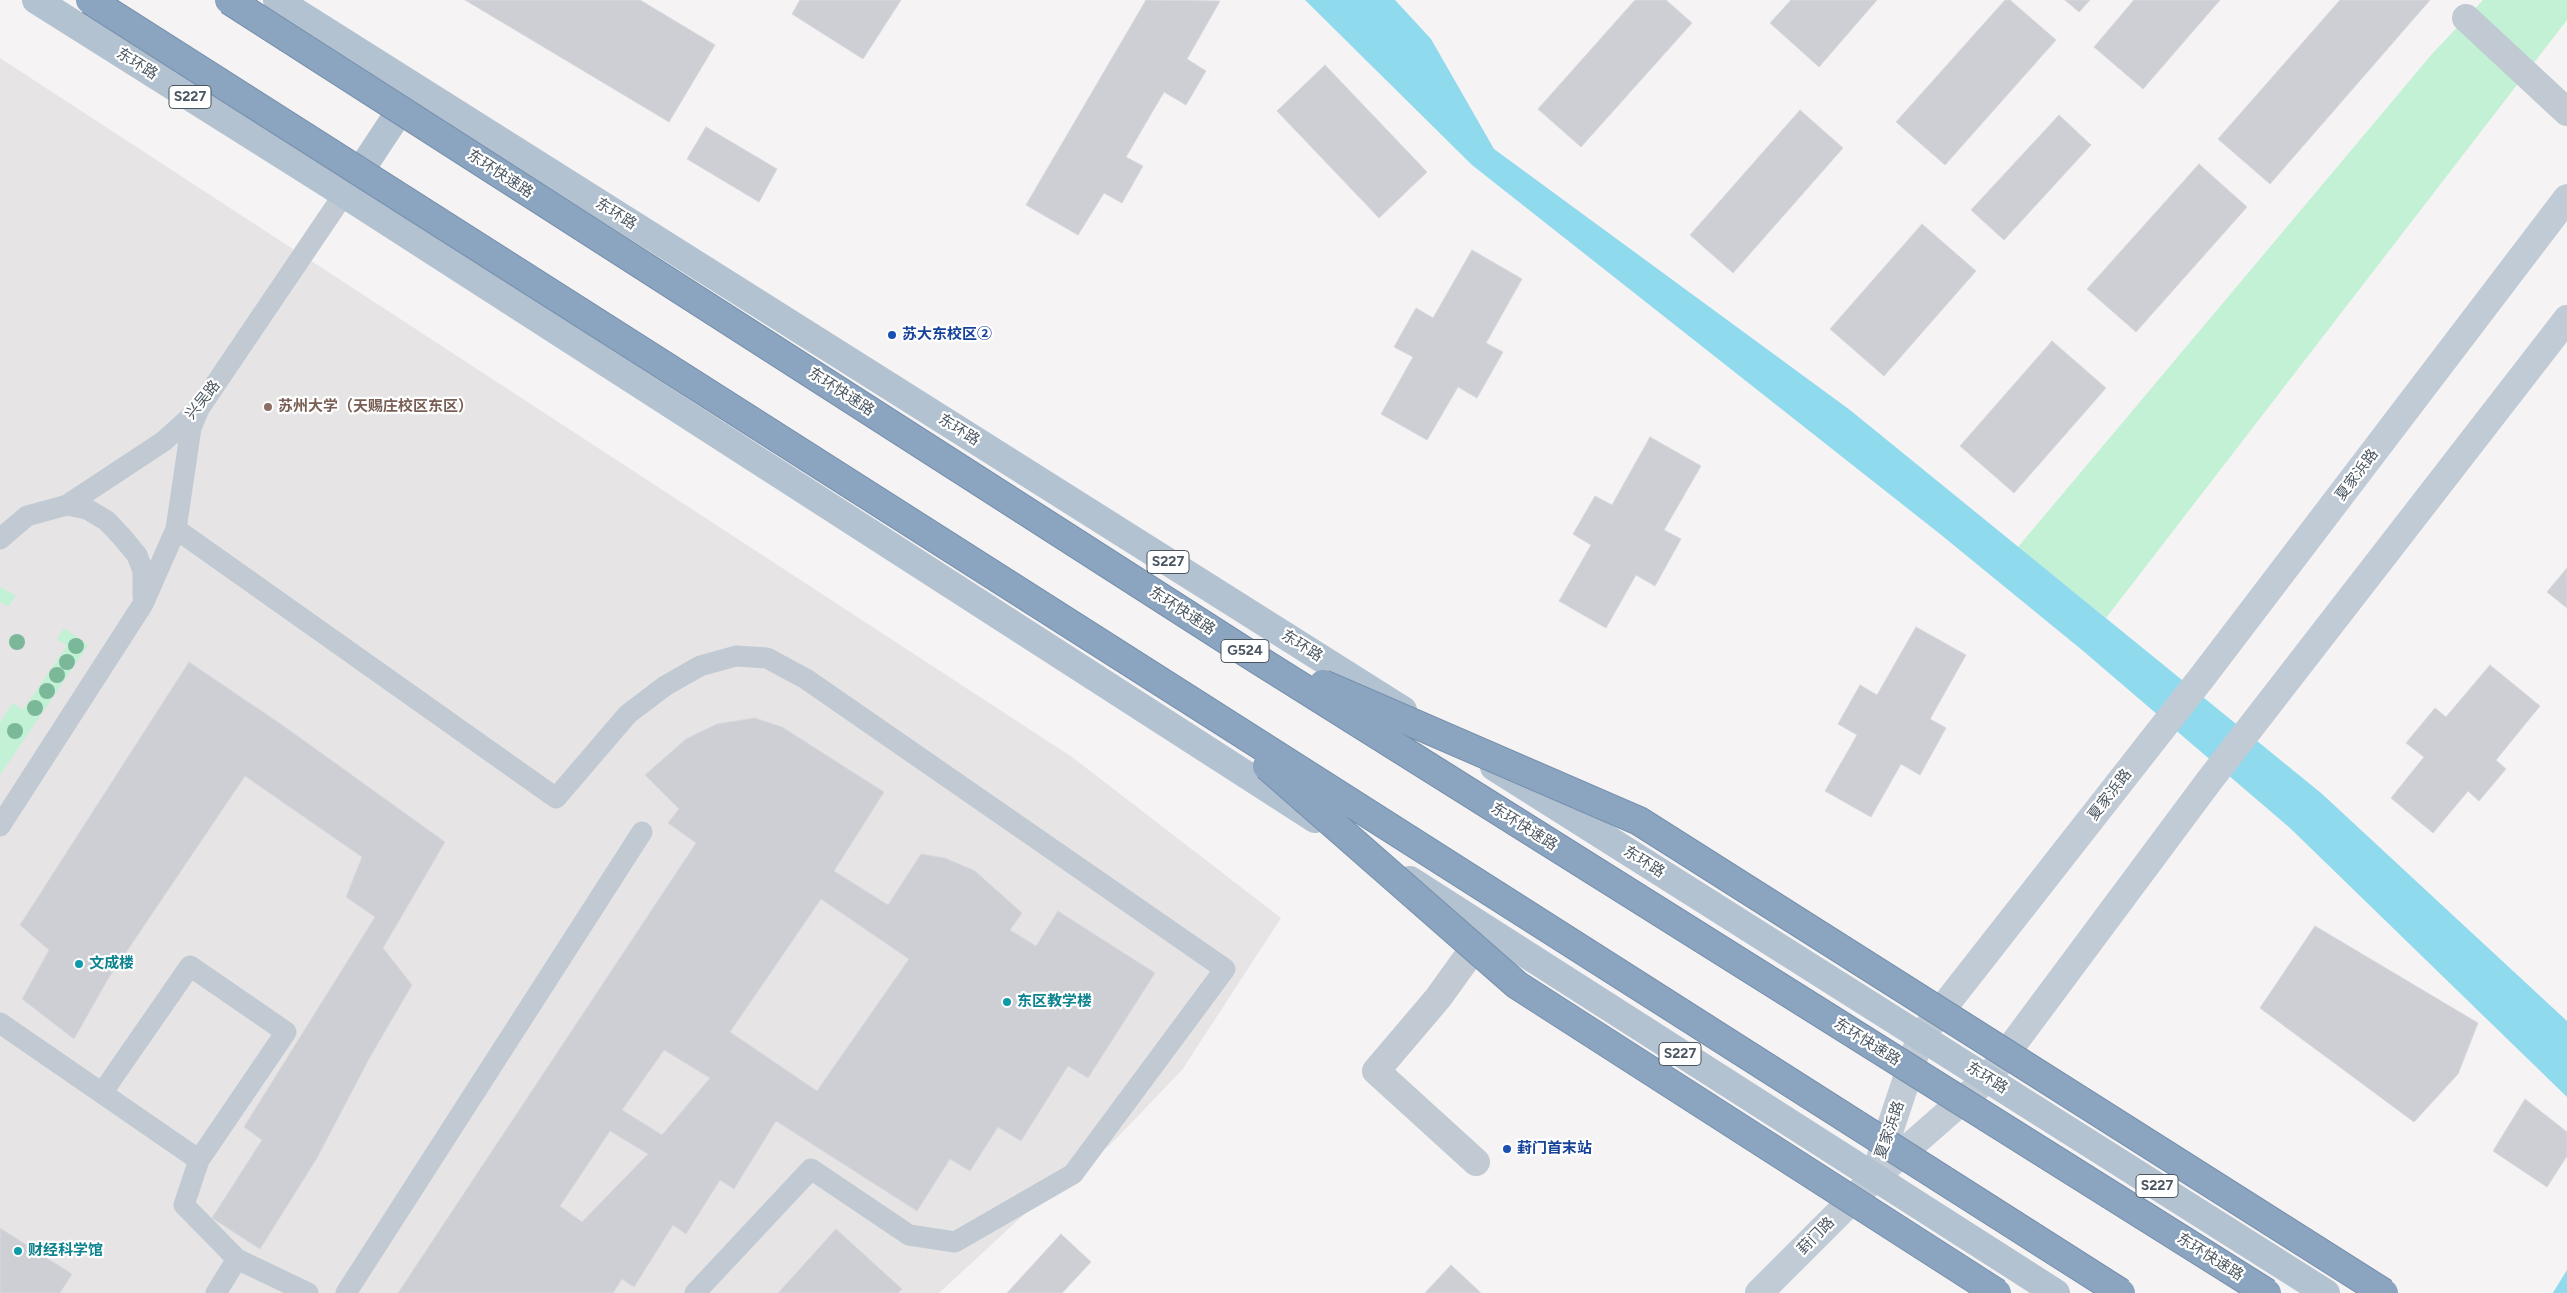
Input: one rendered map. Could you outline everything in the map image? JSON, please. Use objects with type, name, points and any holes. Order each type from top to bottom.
[{"type":"highway","points":[[90,0],[2122,1293]]},
{"type":"highway","name":"东环快速路","points":[[229,0],[1240,649],[2267,1293]]},
{"type":"highway","points":[[1240,649],[1638,820],[2384,1293]]},
{"type":"highway","points":[[1200,708],[1517,984],[1997,1293]]},
{"type":"main road","name":"东环路","points":[[36,0],[344,194],[1487,930],[2056,1293]]},
{"type":"main road","name":"东环路","points":[[277,0],[1922,1036],[2326,1293]]},
{"type":"main road","points":[[344,194],[415,88]]},
{"type":"main road","name":"夏家浜路","points":[[1874,1178],[1922,1036],[2204,676],[2567,198]]},
{"type":"main road","name":"夏家浜路","points":[[1874,1178],[1988,1078],[2209,781],[2567,319]]},
{"type":"main road","name":"葑门路","points":[[1759,1293],[1874,1178]]},
{"type":"street","points":[[2466,18],[2567,112]]},
{"type":"street","points":[[1476,1162],[1376,1071],[1438,998],[1487,930]]},
{"type":"lane","name":"兴吴路","points":[[0,538],[28,516],[67,505],[164,441],[198,410],[344,194]]},
{"type":"lane","points":[[0,826],[143,604],[176,529],[191,428],[198,410]]},
{"type":"lane","points":[[67,505],[86,509],[107,521],[137,555],[143,571],[143,604]]},
{"type":"lane","points":[[176,529],[556,798],[628,714],[665,686],[700,666],[736,656],[767,658],[806,679],[1225,969],[1073,1174],[955,1242],[909,1235],[811,1168],[695,1293]]},
{"type":"lane","points":[[346,1293],[642,832]]},
{"type":"lane","points":[[102,1093],[190,966],[286,1032],[199,1160],[184,1205],[237,1259],[308,1293]]},
{"type":"lane","points":[[0,1023],[199,1160]]},
{"type":"lane","points":[[216,1293],[237,1259]]},
{"type":"shaded area","name":"苏州大学（天赐庄校区东区）","points":[[0,58],[1072,757],[1281,918],[1182,1070],[1110,1145],[1043,1197],[939,1293],[0,1293]]},
{"type":"green space","points":[[2483,0],[2567,0],[2567,20],[2106,618],[2018,547],[2432,54]]},
{"type":"green space","points":[[0,587],[16,596],[8,607],[0,602]]},
{"type":"green space","points":[[64,628],[88,645],[0,775],[0,722],[13,703],[23,710],[67,646],[57,639]]},
{"type":"water","points":[[1305,0],[1395,0],[1431,39],[1494,149],[1850,410],[2321,793],[2567,1021],[2567,1097],[2290,828],[2082,650],[1940,534],[1472,165]]},
{"type":"water","points":[[2567,1270],[2567,1293],[2553,1293],[2554,1291]]},
{"type":"building","points":[[465,0],[640,0],[715,45],[669,122]]},
{"type":"building","points":[[800,0],[901,0],[863,59],[792,14]]},
{"type":"building","points":[[1146,0],[1220,1],[1187,59],[1206,71],[1186,105],[1164,92],[1126,157],[1143,166],[1122,203],[1104,193],[1078,235],[1026,205]]},
{"type":"building","points":[[1635,0],[1666,0],[1692,23],[1581,147],[1538,109]]},
{"type":"building","points":[[1791,0],[1877,0],[1819,67],[1770,23]]},
{"type":"building","points":[[2005,0],[2010,0],[2056,40],[1945,165],[1896,122]]},
{"type":"building","points":[[2065,0],[2090,0],[2079,12]]},
{"type":"building","points":[[2134,0],[2220,0],[2143,89],[2094,47]]},
{"type":"building","points":[[2340,0],[2430,0],[2270,184],[2218,139]]},
{"type":"building","points":[[1325,65],[1427,172],[1379,218],[1277,111]]},
{"type":"building","points":[[1800,110],[1843,148],[1733,273],[1690,235]]},
{"type":"building","points":[[2059,115],[2091,145],[2004,240],[1971,210]]},
{"type":"building","points":[[706,127],[777,169],[759,202],[687,159]]},
{"type":"building","points":[[2199,164],[2247,207],[2136,332],[2087,289]]},
{"type":"building","points":[[1922,224],[1976,271],[1884,376],[1830,329]]},
{"type":"building","points":[[1472,250],[1522,279],[1486,343],[1503,352],[1477,398],[1458,387],[1427,440],[1381,414],[1413,357],[1394,347],[1416,308],[1433,318]]},
{"type":"building","points":[[2052,341],[2106,388],[2014,493],[1960,446]]},
{"type":"building","points":[[1650,437],[1701,466],[1664,530],[1681,539],[1655,586],[1636,575],[1606,628],[1559,601],[1591,545],[1573,534],[1595,496],[1612,505]]},
{"type":"building","points":[[2567,568],[2567,608],[2547,592]]},
{"type":"building","points":[[1916,627],[1966,655],[1930,719],[1946,728],[1920,775],[1901,764],[1871,817],[1825,791],[1857,735],[1838,724],[1860,685],[1877,695]]},
{"type":"building","name":"文成楼","points":[[189,662],[285,727],[445,842],[383,948],[412,985],[370,1057],[317,1158],[260,1249],[212,1218],[262,1140],[244,1127],[375,917],[346,897],[362,857],[245,776],[108,979],[74,1039],[22,999],[49,950],[20,925]]},
{"type":"building","points":[[2490,665],[2540,706],[2496,760],[2506,769],[2479,801],[2468,791],[2433,833],[2391,798],[2424,757],[2406,743],[2435,708],[2446,717]]},
{"type":"building","name":"东区教学楼","points":[[755,718],[782,727],[884,792],[834,871],[888,905],[921,854],[945,858],[975,871],[1022,913],[1010,930],[1036,946],[1058,911],[1155,973],[1088,1078],[1068,1066],[1021,1141],[998,1127],[970,1171],[950,1159],[917,1211],[776,1121],[734,1189],[720,1180],[686,1234],[673,1225],[634,1287],[622,1279],[613,1293],[398,1293],[696,843],[668,823],[679,809],[645,775],[686,739],[717,724]],"holes":[[[821,899],[909,959],[817,1091],[730,1032]],[[664,1050],[710,1078],[662,1135],[622,1110]],[[610,1131],[648,1154],[582,1222],[560,1206]]]},
{"type":"building","points":[[2315,926],[2478,1023],[2458,1074],[2414,1122],[2260,1008]]},
{"type":"building","points":[[2525,1099],[2567,1132],[2567,1156],[2547,1187],[2493,1151]]},
{"type":"building","name":"财经科学馆","points":[[0,1228],[72,1274],[60,1293],[0,1293]]},
{"type":"building","points":[[836,1229],[902,1289],[898,1293],[778,1293]]},
{"type":"building","points":[[1061,1234],[1091,1262],[1062,1293],[1007,1293]]},
{"type":"building","points":[[1451,1265],[1481,1293],[1425,1293]]},
{"type":"place","name":"苏大东校区②","points":[[892,335]]},
{"type":"place","name":"苏州大学（天赐庄校区东区）","points":[[268,407]]},
{"type":"place","name":"文成楼","points":[[79,964]]},
{"type":"place","name":"东区教学楼","points":[[1007,1002]]},
{"type":"place","name":"葑门首末站","points":[[1507,1149]]},
{"type":"place","name":"财经科学馆","points":[[18,1251]]}]
